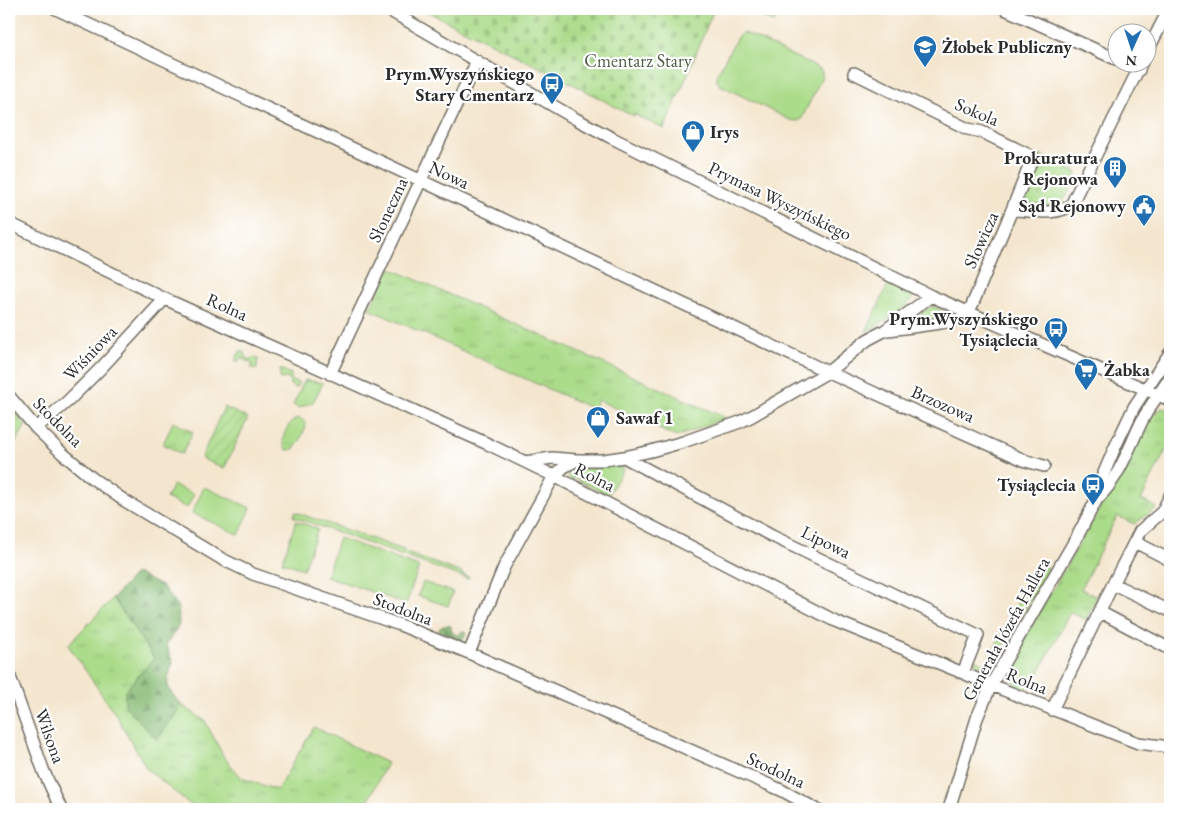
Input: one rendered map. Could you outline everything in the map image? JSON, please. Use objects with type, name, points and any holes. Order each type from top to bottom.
[{"type":"street","name":"Nowa","points":[[56,9],[828,372]]},
{"type":"street","name":"Prymasa Wyszyńskiego","points":[[387,9],[576,120],[932,296],[1170,400]]},
{"type":"street","points":[[1005,9],[1106,54]]},
{"type":"street","points":[[1156,34],[1169,9]]},
{"type":"street","name":"Słoneczna","points":[[330,374],[477,61]]},
{"type":"street","name":"Słowicza","points":[[969,311],[1011,212],[1016,210],[1053,212],[1066,209],[1071,205],[1137,72]]},
{"type":"street","name":"Sokola","points":[[854,74],[968,129],[982,132],[1033,157],[1011,212]]},
{"type":"street","name":"Rolna","points":[[9,223],[164,298],[488,444],[836,621],[1052,710],[1138,743],[1170,747]]},
{"type":"street","points":[[525,462],[552,458],[603,460],[624,457],[683,442],[740,422],[828,372],[868,340],[884,331],[932,296]]},
{"type":"street","name":"Wiśniowa","points":[[36,428],[68,401],[102,367],[164,298]]},
{"type":"street","points":[[884,331],[952,321],[964,317],[969,311]]},
{"type":"street","points":[[1146,389],[1170,353]]},
{"type":"street","name":"Brzozowa","points":[[828,372],[1026,461],[1044,466]]},
{"type":"street","points":[[1158,395],[1170,378]]},
{"type":"street","name":"Generała Józefa Hallera","points":[[949,809],[977,718],[991,685],[1097,499],[1115,447],[1134,407],[1146,389]]},
{"type":"street","name":"Generała Józefa Hallera","points":[[1097,499],[1116,475],[1144,417],[1158,395]]},
{"type":"street","name":"Stodolna","points":[[9,396],[36,428],[92,478],[222,559],[253,574],[400,626],[468,654],[772,786],[816,809]]},
{"type":"street","name":"Lipowa","points":[[624,457],[772,536],[978,636],[962,672]]},
{"type":"street","points":[[468,654],[504,567],[554,476],[564,467],[577,460]]},
{"type":"street","points":[[1052,710],[1140,531],[1162,512],[1170,496]]},
{"type":"street","points":[[1135,542],[1170,560]]},
{"type":"street","points":[[1113,584],[1170,611]]},
{"type":"street","points":[[1100,612],[1170,649]]},
{"type":"street","name":"Wilsona","points":[[9,674],[44,772],[61,809]]},
{"type":"green space","name":"Cmentarz Stary","points":[[422,9],[714,9],[664,129],[625,112]]},
{"type":"green space","points":[[746,9],[782,9],[774,23]]},
{"type":"green space","points":[[743,33],[820,69],[822,72],[822,77],[801,120],[790,120],[720,85],[717,81],[716,76],[737,37]]},
{"type":"green space","points":[[1041,155],[1077,173],[1067,195],[1058,207],[1023,205],[1021,203],[1033,165],[1037,165]]},
{"type":"green space","points":[[390,268],[726,418],[676,437],[598,400],[593,409],[369,309]]},
{"type":"green space","points":[[888,285],[911,295],[913,298],[897,313],[866,332]]},
{"type":"green space","points":[[932,306],[946,312],[945,318],[912,321],[912,319]]},
{"type":"green space","points":[[240,351],[245,353],[247,359],[255,357],[258,359],[256,370],[251,368],[253,364],[240,358],[238,362],[235,360]]},
{"type":"green space","points":[[281,369],[291,374],[293,381],[299,383],[296,388],[290,385],[288,378],[280,379]]},
{"type":"green space","points":[[305,380],[323,383],[313,402],[299,408],[293,405]]},
{"type":"green space","points":[[9,406],[26,425],[9,453]]},
{"type":"green space","points":[[224,407],[248,418],[224,469],[201,458]]},
{"type":"green space","points":[[1162,408],[1170,410],[1170,442],[1141,500],[1157,508],[1134,524],[1117,516],[1081,589],[1097,597],[1086,620],[1070,612],[1030,690],[1015,685],[1010,676],[1013,667],[1009,665],[1116,481],[1146,422]]},
{"type":"green space","points":[[298,418],[306,425],[305,429],[296,446],[291,450],[287,450],[283,442],[285,433],[290,424]]},
{"type":"green space","points":[[173,422],[193,432],[182,454],[163,444]]},
{"type":"green space","points":[[620,464],[624,469],[608,495],[574,478],[572,481],[568,477],[572,468],[577,466],[579,468]]},
{"type":"green space","points":[[173,485],[194,494],[187,508],[166,498]]},
{"type":"green space","points":[[204,487],[251,508],[239,535],[192,513]]},
{"type":"green space","points":[[295,512],[404,550],[404,552],[469,577],[468,579],[294,517]]},
{"type":"green space","points":[[296,521],[318,529],[303,569],[282,562]]},
{"type":"green space","points":[[339,538],[419,567],[406,604],[326,576]]},
{"type":"green space","points":[[1038,563],[1049,568],[992,666],[984,670],[976,668],[975,659],[986,665]]},
{"type":"green space","points":[[136,573],[163,587],[178,607],[179,625],[166,645],[173,663],[168,677],[168,686],[182,705],[157,740],[125,706],[125,691],[154,658],[113,598]]},
{"type":"green space","points":[[423,582],[453,592],[448,606],[418,596]]},
{"type":"green space","points":[[113,598],[154,658],[125,691],[157,739],[182,705],[205,721],[224,757],[242,778],[277,790],[314,727],[387,763],[364,809],[200,809],[192,806],[147,769],[116,715],[68,645]]},
{"type":"green space","points":[[448,625],[451,626],[451,630],[455,635],[460,635],[462,631],[467,632],[462,641],[438,630]]},
{"type":"place","name":"Żłobek Publiczny","points":[[925,68]]},
{"type":"place","name":"Prym.Wyszyńskiego Stary Cmentarz","points":[[552,105]]},
{"type":"place","name":"Irys","points":[[693,153]]},
{"type":"place","name":"Prokuratura Rejonowa","points":[[1115,189]]},
{"type":"place","name":"Sąd Rejonowy","points":[[1144,227]]},
{"type":"place","name":"Prym.Wyszyńskiego Tysiąclecia","points":[[1056,350]]},
{"type":"place","name":"Żabka","points":[[1086,391]]},
{"type":"place","name":"Sawaf 1","points":[[598,439]]},
{"type":"place","name":"Tysiąclecia","points":[[1093,506]]}]
